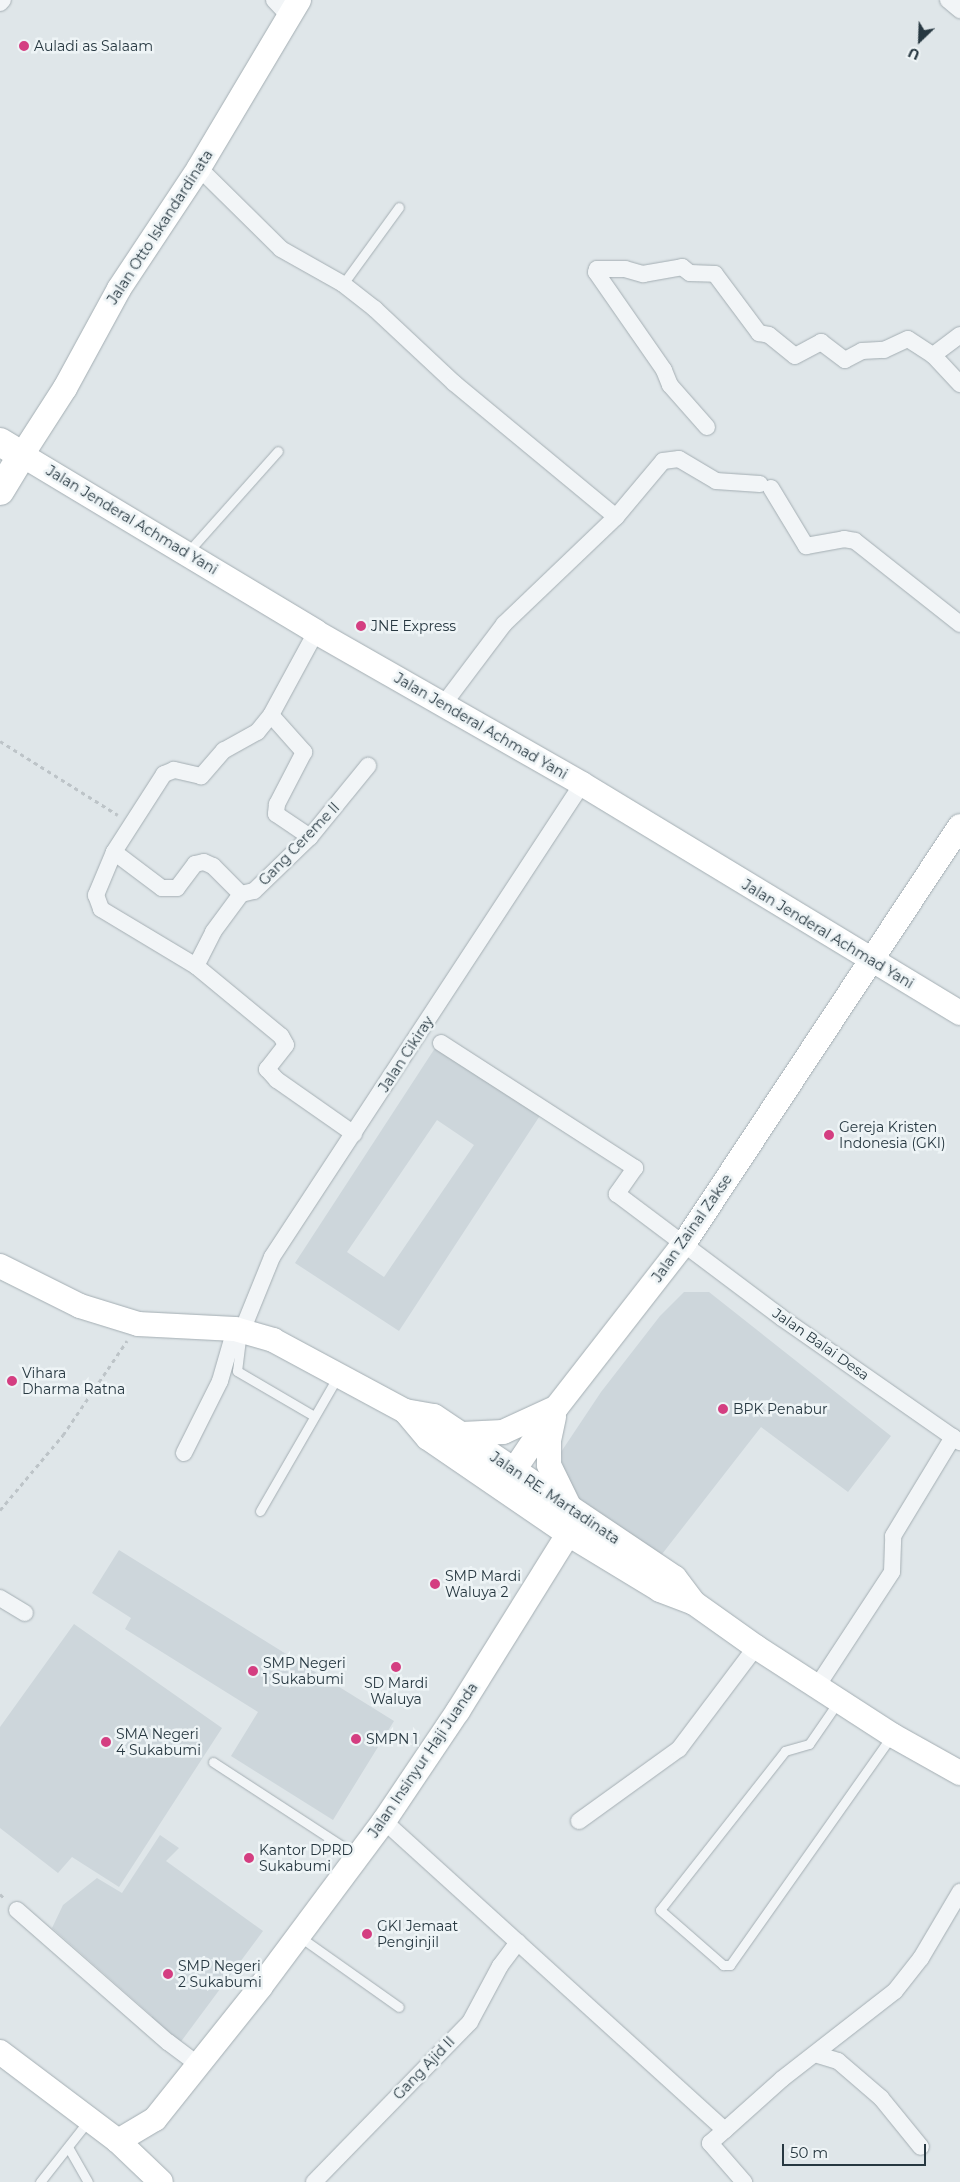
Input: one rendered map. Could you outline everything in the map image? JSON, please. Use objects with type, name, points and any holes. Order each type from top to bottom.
[{"type":"highway","points":[[0,492],[11,448]]},
{"type":"main road","name":"Jalan Otto Iskandardinata","points":[[11,448],[65,388],[119,289],[199,168],[287,5]]},
{"type":"main road","name":"Jalan Jenderal Achmad Yani","points":[[11,448],[188,553],[316,632],[582,784],[960,1013]]},
{"type":"main road","name":"Jalan Zainal Zakse","points":[[509,1479],[556,1408],[683,1245],[960,826]]},
{"type":"main road","name":"Jalan RE. Martadinata","points":[[0,1266],[80,1306],[138,1324],[239,1330],[273,1340],[404,1411],[434,1416],[462,1434],[568,1534],[660,1590],[694,1603],[756,1647],[840,1699],[892,1735],[960,1773]]},
{"type":"main road","points":[[462,1434],[504,1432],[556,1408]]},
{"type":"main road","points":[[556,1408],[549,1440],[549,1465],[572,1510]]},
{"type":"main road","name":"Jalan RE. Martadinata","points":[[404,1411],[428,1438],[572,1510],[675,1578],[694,1603]]},
{"type":"main road","name":"Jalan Insinyur Haji Juanda","points":[[142,2162],[155,2119],[298,1936],[384,1821],[458,1711],[568,1534]]},
{"type":"main road","points":[[0,2052],[118,2141],[161,2182]]},
{"type":"main road","name":"Jalan Insinyur Haji Juanda","points":[[118,2141],[155,2119]]},
{"type":"street","points":[[0,3],[3,0]]},
{"type":"street","points":[[948,0],[960,10]]},
{"type":"street","points":[[199,168],[281,249],[343,284],[375,309],[454,383],[616,516]]},
{"type":"street","points":[[707,427],[670,385],[664,370],[596,272],[596,269],[625,269],[643,274],[682,267],[690,273],[715,274],[759,333],[769,335],[795,356],[821,342],[845,360],[862,351],[884,350],[908,339],[934,355],[960,384]]},
{"type":"street","points":[[934,355],[960,335]]},
{"type":"street","points":[[443,705],[504,624],[616,516],[663,461],[670,459],[685,462],[716,481],[766,486],[806,546],[844,539],[855,541],[960,624]]},
{"type":"street","points":[[316,632],[270,715],[257,732],[224,750],[201,776],[168,770],[114,852],[97,887],[96,895],[101,909],[196,966],[285,1041],[286,1045],[267,1069],[278,1080],[354,1134]]},
{"type":"street","points":[[270,715],[304,752],[277,804],[276,814],[310,838]]},
{"type":"street","name":"Gang Cereme ll","points":[[196,966],[213,932],[241,894],[254,891],[310,838],[368,766]]},
{"type":"street","name":"Jalan Cikiray","points":[[184,1453],[217,1387],[239,1330],[272,1257],[582,784]]},
{"type":"street","points":[[114,852],[162,888],[177,888],[195,864],[204,862],[213,866],[241,894]]},
{"type":"street","name":"Jalan Balai Desa","points":[[441,1043],[635,1168],[617,1194],[683,1245],[957,1440]]},
{"type":"street","points":[[818,1686],[892,1572],[893,1536],[957,1440]]},
{"type":"street","points":[[0,1598],[26,1613]]},
{"type":"street","points":[[579,1821],[680,1749],[756,1647]]},
{"type":"street","points":[[384,1821],[725,2130]]},
{"type":"street","points":[[744,2182],[710,2143],[815,2054],[895,1991],[920,1958],[960,1892]]},
{"type":"street","points":[[17,1910],[198,2064]]},
{"type":"street","name":"Gang Ajid II","points":[[314,2182],[470,2022],[500,1966],[518,1942]]},
{"type":"street","points":[[815,2054],[838,2062],[881,2098],[921,2147]]},
{"type":"lane","points":[[343,284],[400,207]]},
{"type":"lane","points":[[188,553],[278,451]]},
{"type":"lane","points":[[239,1330],[237,1370],[314,1416]]},
{"type":"lane","points":[[260,1511],[338,1375]]},
{"type":"lane","points":[[840,1699],[809,1744],[785,1751],[662,1906],[661,1913],[723,1965],[730,1965],[892,1735]]},
{"type":"lane","points":[[212,1762],[357,1856]]},
{"type":"lane","points":[[298,1936],[399,2007]]},
{"type":"lane","points":[[40,2182],[90,2119]]},
{"type":"lane","points":[[68,2147],[88,2182]]},
{"type":"path","points":[[0,741],[114,810],[120,819]]},
{"type":"path","points":[[0,1510],[64,1435],[138,1324]]},
{"type":"shaded area","points":[[437,1045],[541,1114],[399,1331],[295,1263]],"holes":[[[437,1120],[474,1145],[384,1277],[347,1252]]]},
{"type":"shaded area","name":"BPK Penabur","points":[[684,1292],[709,1292],[891,1436],[848,1492],[761,1427],[659,1558],[576,1500],[563,1471],[561,1452],[601,1392],[660,1316]]},
{"type":"shaded area","name":"SMP Negeri 1 Sukabumi","points":[[119,1550],[394,1721],[333,1820],[231,1756],[258,1712],[125,1629],[131,1618],[92,1593]]},
{"type":"shaded area","name":"SMA Negeri 4 Sukabumi","points":[[74,1624],[222,1728],[119,1887],[72,1857],[58,1873],[0,1828],[0,1727]]},
{"type":"shaded area","name":"SMP Negeri 2 Sukabumi","points":[[160,1835],[179,1848],[166,1861],[263,1931],[174,2051],[148,2027],[152,2016],[52,1928],[63,1905],[97,1878],[122,1893]]},
{"type":"place","name":"Auladi as Salaam","points":[[24,46]]},
{"type":"place","name":"JNE Express","points":[[361,626]]},
{"type":"place","name":"Gereja Kristen Indonesia (GKI)","points":[[829,1135]]},
{"type":"place","name":"Vihara Dharma Ratna","points":[[12,1381]]},
{"type":"place","name":"BPK Penabur","points":[[723,1409]]},
{"type":"place","name":"SMP Mardi Waluya 2","points":[[435,1584]]},
{"type":"place","name":"SD Mardi Waluya","points":[[396,1667]]},
{"type":"place","name":"SMP Negeri 1 Sukabumi","points":[[253,1671]]},
{"type":"place","name":"SMPN 1","points":[[356,1739]]},
{"type":"place","name":"SMA Negeri 4 Sukabumi","points":[[106,1742]]},
{"type":"place","name":"Kantor DPRD Sukabumi","points":[[249,1858]]},
{"type":"place","name":"GKI Jemaat Penginjil","points":[[367,1934]]},
{"type":"place","name":"SMP Negeri 2 Sukabumi","points":[[168,1974]]}]
